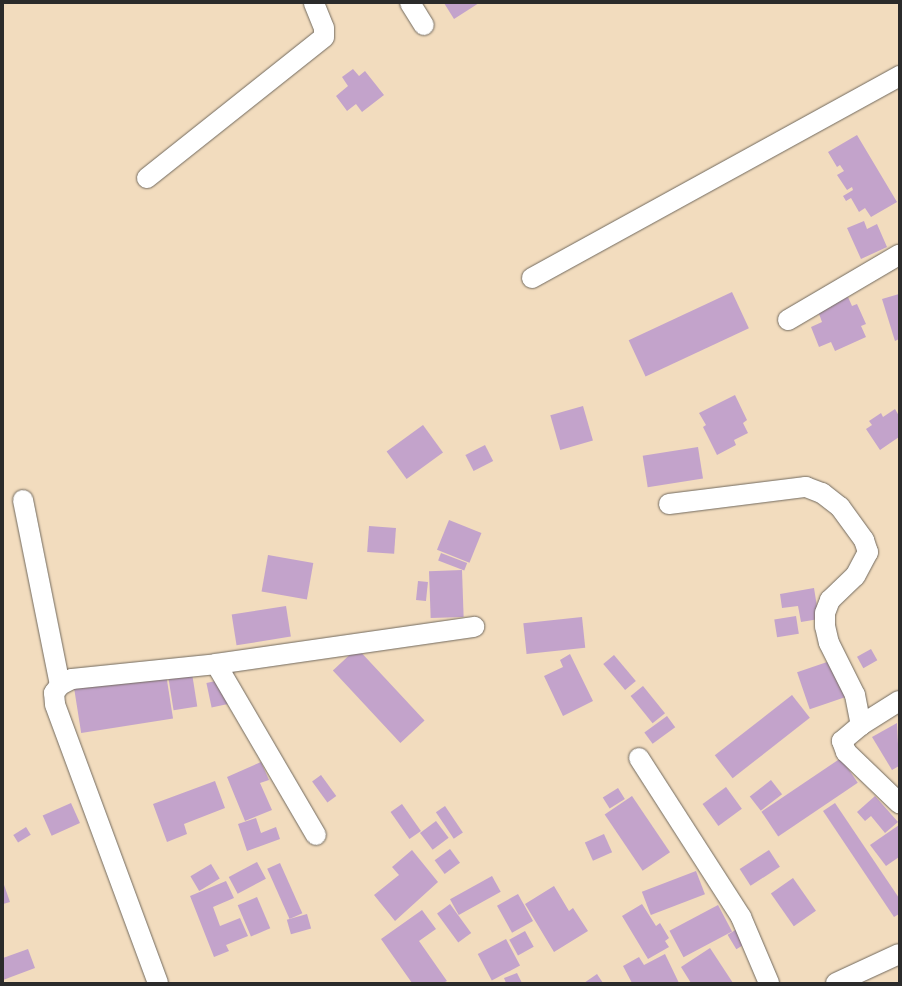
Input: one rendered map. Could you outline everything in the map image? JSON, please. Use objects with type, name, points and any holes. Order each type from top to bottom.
[{"type":"street","points":[[147,178],[324,37],[324,28],[314,3]]},
{"type":"street","points":[[410,3],[424,25]]},
{"type":"street","points":[[532,278],[899,76]]},
{"type":"street","points":[[788,320],[899,254]]},
{"type":"street","points":[[669,504],[806,487],[822,493],[840,507],[864,540],[868,552],[855,576],[830,600],[825,613],[825,626],[829,643],[855,695],[861,725]]},
{"type":"street","points":[[24,500],[60,685]]},
{"type":"street","points":[[158,983],[55,704],[54,693],[60,685],[72,679],[216,664],[474,626]]},
{"type":"street","points":[[216,664],[316,834]]},
{"type":"street","points":[[899,701],[861,725],[842,741],[846,752],[899,803]]},
{"type":"street","points":[[639,758],[741,917],[769,983]]},
{"type":"street","points":[[836,983],[867,978],[899,954]]},
{"type":"building","points":[[444,3],[479,3],[454,19]]},
{"type":"building","points":[[353,69],[359,76],[365,71],[384,95],[362,112],[356,104],[347,111],[336,96],[348,86],[342,77]]},
{"type":"building","points":[[857,135],[897,202],[871,217],[865,208],[859,212],[851,198],[846,201],[843,196],[853,190],[852,187],[847,190],[837,175],[844,171],[840,165],[837,167],[828,152]]},
{"type":"building","points":[[864,221],[867,229],[877,224],[887,247],[861,259],[847,228]]},
{"type":"building","points":[[732,292],[749,328],[646,376],[629,340]]},
{"type":"building","points":[[899,294],[899,339],[895,341],[882,299]]},
{"type":"building","points":[[848,297],[852,306],[857,304],[866,324],[861,326],[866,337],[835,351],[831,342],[819,347],[811,327],[822,322],[818,311]]},
{"type":"building","points":[[735,395],[747,420],[743,423],[748,433],[734,440],[736,445],[717,455],[703,427],[706,425],[699,413]]},
{"type":"building","points":[[583,406],[593,441],[560,450],[550,415]]},
{"type":"building","points":[[895,409],[899,416],[899,437],[880,450],[866,429],[872,425],[869,421],[881,413],[883,417]]},
{"type":"building","points":[[423,425],[443,453],[407,479],[387,451]]},
{"type":"building","points":[[485,445],[493,461],[474,471],[465,455]]},
{"type":"building","points":[[698,447],[703,479],[648,487],[643,456]]},
{"type":"building","points":[[449,520],[481,533],[469,563],[437,550]]},
{"type":"building","points":[[369,526],[396,528],[394,554],[367,552]]},
{"type":"building","points":[[441,553],[467,563],[464,571],[438,560]]},
{"type":"building","points":[[268,555],[313,563],[307,599],[262,591]]},
{"type":"building","points":[[462,570],[464,617],[431,618],[429,571]]},
{"type":"building","points":[[418,581],[428,582],[426,601],[416,600]]},
{"type":"building","points":[[814,588],[819,619],[801,622],[798,606],[782,608],[780,594]]},
{"type":"building","points":[[286,606],[291,637],[237,645],[232,615]]},
{"type":"building","points":[[796,616],[799,634],[777,637],[774,619]]},
{"type":"building","points":[[582,617],[585,648],[527,654],[523,623]]},
{"type":"building","points":[[357,648],[425,720],[400,743],[333,671]]},
{"type":"building","points":[[871,649],[877,660],[863,668],[857,657]]},
{"type":"building","points":[[570,654],[593,701],[563,716],[544,676],[563,667],[560,660]]},
{"type":"building","points":[[614,655],[636,681],[625,690],[603,664]]},
{"type":"building","points":[[833,660],[846,697],[810,709],[797,672]]},
{"type":"building","points":[[191,667],[197,707],[174,710],[167,671]]},
{"type":"building","points":[[166,674],[173,718],[81,733],[74,689]]},
{"type":"building","points":[[225,679],[230,703],[212,707],[206,683]]},
{"type":"building","points":[[643,686],[665,713],[653,723],[631,696]]},
{"type":"building","points":[[792,695],[810,718],[733,778],[715,755]]},
{"type":"building","points":[[667,716],[675,727],[653,744],[644,732]]},
{"type":"building","points":[[897,723],[899,766],[892,770],[872,737]]},
{"type":"building","points":[[841,758],[858,783],[778,837],[761,812]]},
{"type":"building","points":[[261,762],[269,780],[260,783],[272,810],[245,821],[227,777]]},
{"type":"building","points":[[321,775],[336,796],[327,803],[312,781]]},
{"type":"building","points":[[771,780],[782,794],[761,811],[750,797]]},
{"type":"building","points":[[215,781],[225,808],[184,824],[187,834],[167,842],[153,804]]},
{"type":"building","points":[[726,787],[742,809],[718,826],[703,804]]},
{"type":"building","points":[[618,788],[625,799],[610,809],[603,798]]},
{"type":"building","points":[[632,796],[670,852],[643,871],[605,814]]},
{"type":"building","points":[[875,796],[898,822],[885,833],[871,816],[865,821],[857,812]]},
{"type":"building","points":[[71,803],[80,823],[52,836],[43,816]]},
{"type":"building","points":[[835,803],[899,898],[899,914],[894,917],[823,811]]},
{"type":"building","points":[[402,804],[421,831],[409,839],[391,812]]},
{"type":"building","points":[[445,806],[463,833],[454,839],[436,812]]},
{"type":"building","points":[[256,818],[261,833],[276,827],[280,839],[247,851],[238,824]]},
{"type":"building","points":[[436,821],[449,838],[433,850],[420,833]]},
{"type":"building","points":[[899,825],[899,857],[886,866],[870,845]]},
{"type":"building","points":[[26,827],[31,835],[18,843],[13,835]]},
{"type":"building","points":[[604,834],[612,852],[593,861],[585,843]]},
{"type":"building","points":[[450,849],[460,863],[445,874],[435,860]]},
{"type":"building","points":[[412,850],[438,882],[395,921],[374,895],[399,875],[392,867]]},
{"type":"building","points":[[769,850],[780,867],[751,886],[740,869]]},
{"type":"building","points":[[257,862],[266,879],[238,894],[229,877]]},
{"type":"building","points":[[280,863],[302,913],[290,919],[267,869]]},
{"type":"building","points":[[211,864],[220,879],[199,891],[190,876]]},
{"type":"building","points":[[696,871],[705,894],[651,915],[642,892]]},
{"type":"building","points":[[492,876],[501,892],[459,915],[450,899]]},
{"type":"building","points":[[793,878],[816,911],[794,926],[771,893]]},
{"type":"building","points":[[226,881],[234,898],[213,907],[220,926],[240,918],[248,936],[226,945],[229,951],[214,957],[190,896]]},
{"type":"building","points":[[3,882],[10,902],[3,904]]},
{"type":"building","points":[[554,886],[569,911],[573,908],[588,931],[554,952],[525,904]]},
{"type":"building","points":[[518,894],[533,921],[512,933],[497,906]]},
{"type":"building","points":[[257,897],[270,928],[251,937],[238,905]]},
{"type":"building","points":[[450,904],[471,933],[458,943],[437,913]]},
{"type":"building","points":[[642,904],[656,926],[660,923],[669,938],[665,941],[669,947],[648,959],[622,916]]},
{"type":"building","points":[[718,905],[732,931],[684,957],[669,931]]},
{"type":"building","points":[[422,910],[436,929],[419,941],[447,981],[443,983],[412,983],[381,939]]},
{"type":"building","points":[[307,914],[311,928],[291,934],[287,920]]},
{"type":"building","points":[[737,929],[746,944],[736,949],[728,935]]},
{"type":"building","points":[[525,931],[534,947],[518,955],[509,940]]},
{"type":"building","points":[[506,939],[520,965],[492,981],[478,954]]},
{"type":"building","points":[[710,948],[733,983],[691,983],[681,967]]},
{"type":"building","points":[[28,949],[35,968],[3,980],[3,958]]},
{"type":"building","points":[[665,954],[679,983],[632,983],[623,966],[639,957],[644,965]]},
{"type":"building","points":[[517,973],[522,983],[506,983],[504,978]]},
{"type":"building","points":[[597,974],[603,983],[584,983]]}]
